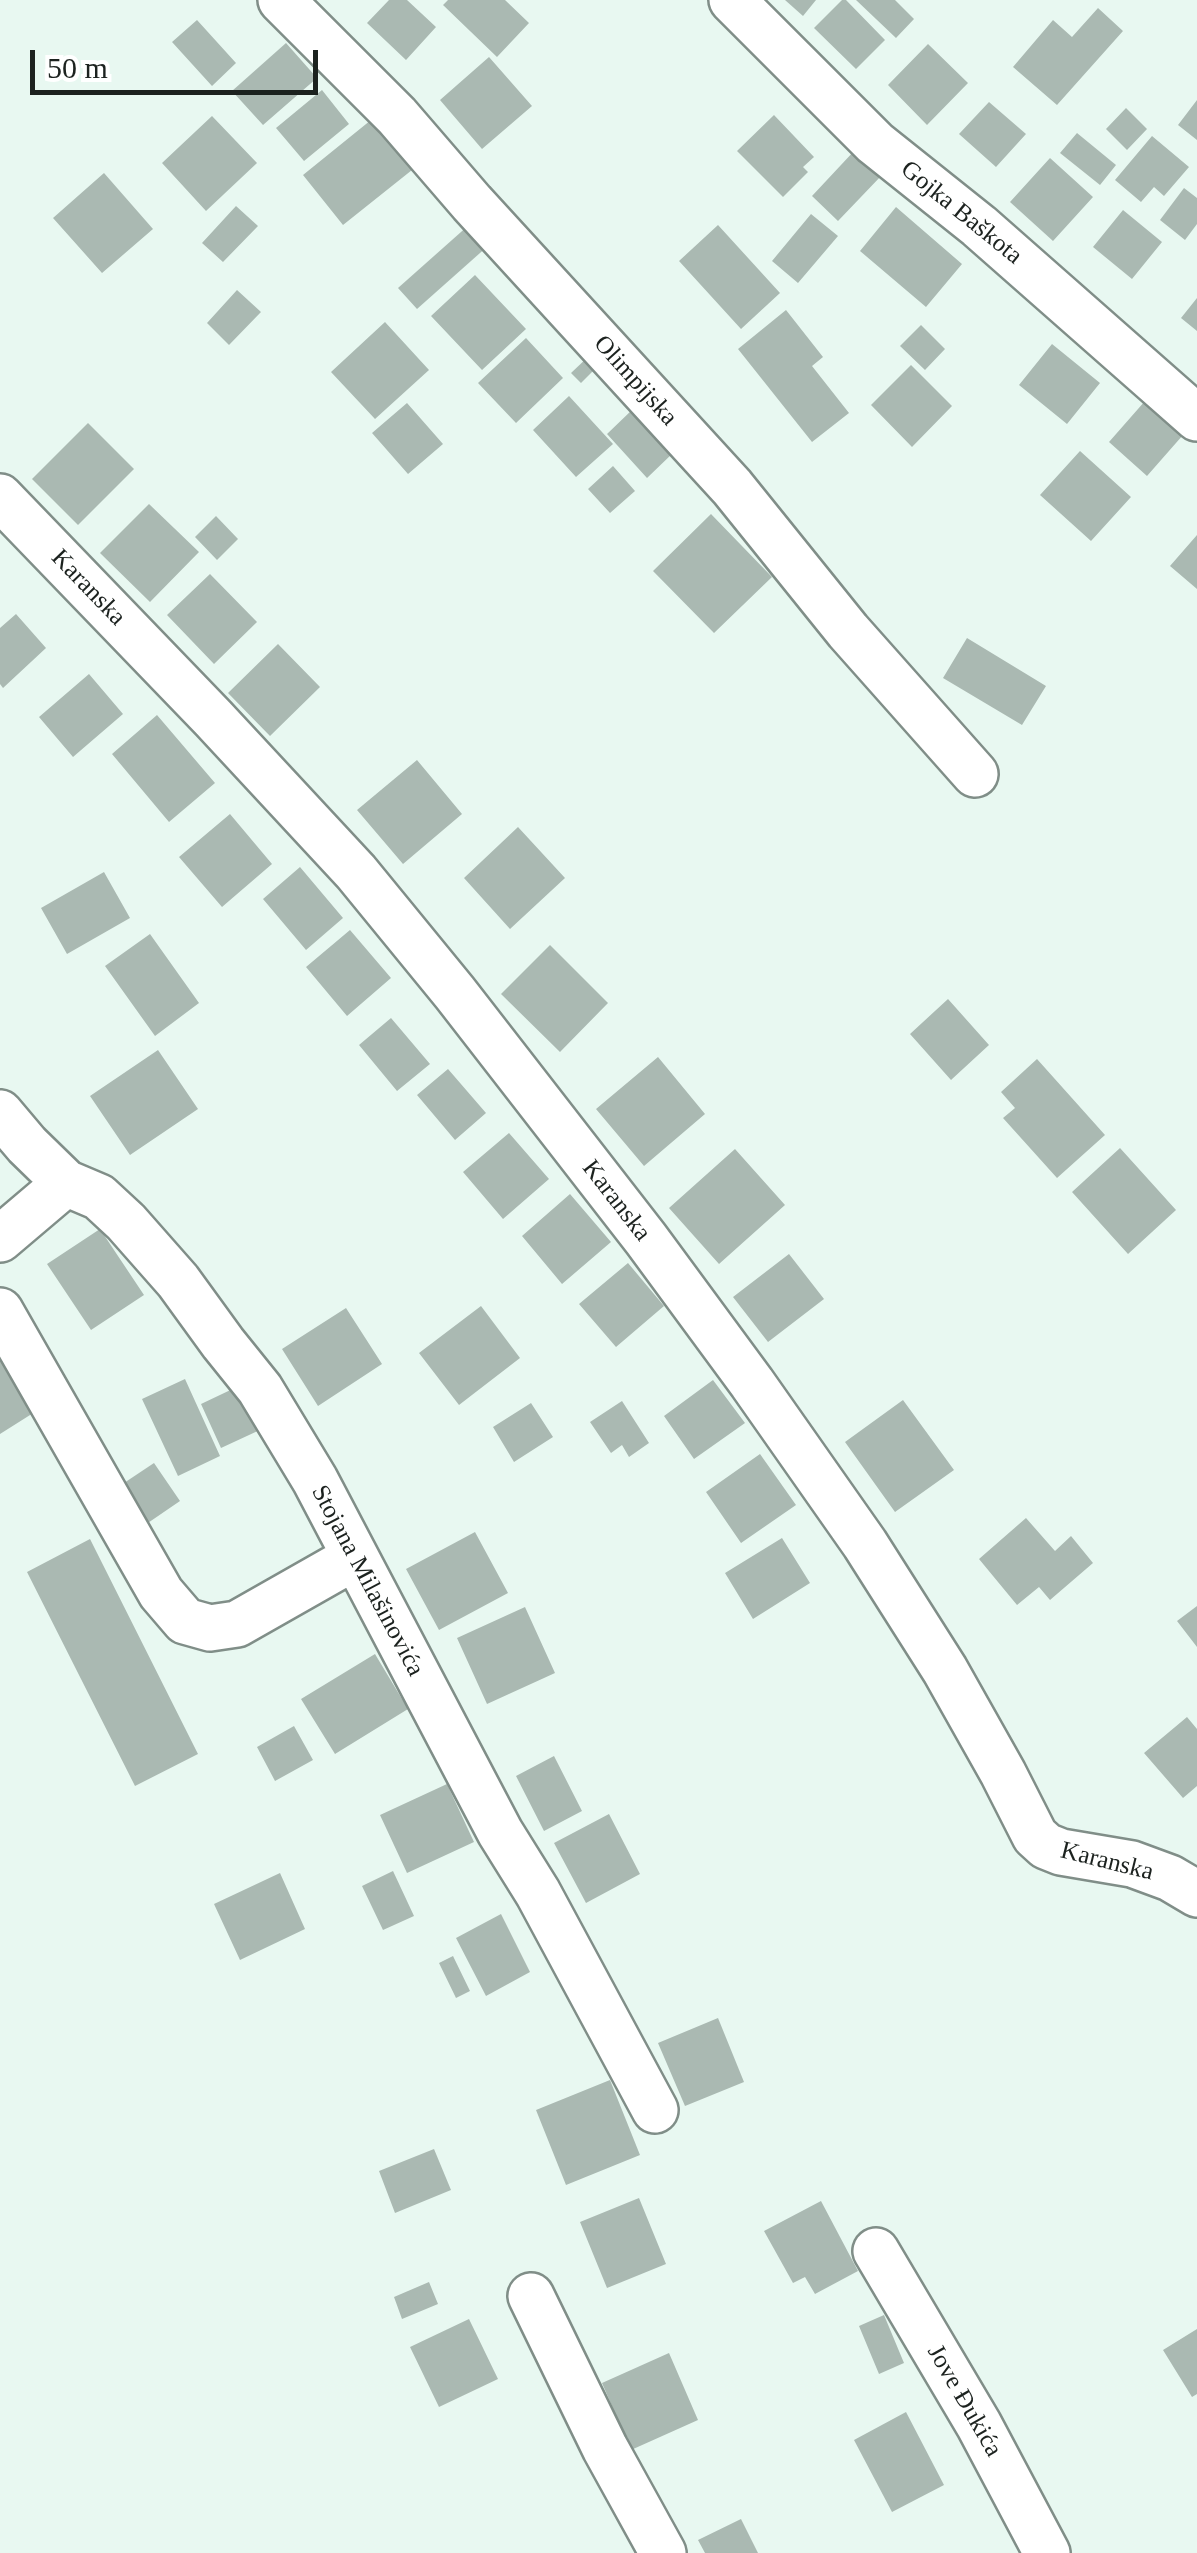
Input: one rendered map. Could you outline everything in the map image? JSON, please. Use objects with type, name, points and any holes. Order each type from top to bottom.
[{"type":"street","name":"Olimpijska","points":[[281,0],[397,116],[732,487],[848,630],[976,774]]},
{"type":"street","name":"Gojka Baškota","points":[[732,0],[874,143],[979,226],[1197,418]]},
{"type":"street","name":"Karanska","points":[[0,496],[356,872],[456,993],[646,1239],[866,1544],[945,1670],[1035,1836],[1062,1852],[1132,1864],[1170,1878],[1197,1894]]},
{"type":"street","name":"Stojana Milašinovića","points":[[0,1113],[66,1183],[99,1196],[126,1222],[178,1281],[260,1389],[314,1480],[500,1832],[538,1893],[655,2110]]},
{"type":"street","points":[[0,1239],[66,1183]]},
{"type":"street","points":[[0,1310],[161,1594],[185,1621],[210,1628],[237,1624],[356,1557]]},
{"type":"street","name":"Jove Đukića","points":[[876,2251],[978,2425],[1047,2553]]},
{"type":"street","points":[[530,2296],[605,2448],[664,2553]]},
{"type":"building","points":[[389,0],[407,0],[436,27],[406,60],[367,23]]},
{"type":"building","points":[[448,0],[505,0],[529,23],[497,57],[443,5]]},
{"type":"building","points":[[785,0],[816,0],[803,16]]},
{"type":"building","points":[[842,0],[885,40],[856,69],[814,28]]},
{"type":"building","points":[[856,0],[895,0],[914,19],[896,38]]},
{"type":"building","points":[[1098,8],[1123,31],[1057,105],[1013,67],[1053,20],[1072,37]]},
{"type":"building","points":[[197,20],[236,63],[212,86],[172,42]]},
{"type":"building","points":[[286,43],[317,78],[263,125],[232,91]]},
{"type":"building","points":[[928,44],[968,83],[927,125],[888,85]]},
{"type":"building","points":[[489,57],[532,106],[482,149],[440,100]]},
{"type":"building","points":[[322,90],[349,124],[304,161],[276,128]]},
{"type":"building","points":[[1197,100],[1197,140],[1178,125]]},
{"type":"building","points":[[989,102],[1026,134],[996,167],[959,134]]},
{"type":"building","points":[[1126,108],[1147,129],[1127,150],[1106,129]]},
{"type":"building","points":[[774,115],[814,157],[803,167],[808,172],[783,197],[737,151]]},
{"type":"building","points":[[212,116],[257,163],[206,211],[162,163]]},
{"type":"building","points":[[371,120],[412,170],[343,225],[303,175]]},
{"type":"building","points":[[1077,133],[1116,165],[1100,185],[1060,153]]},
{"type":"building","points":[[1152,136],[1189,167],[1164,196],[1154,187],[1141,202],[1115,180]]},
{"type":"building","points":[[855,150],[882,175],[838,221],[812,196]]},
{"type":"building","points":[[1050,158],[1093,197],[1053,241],[1010,202]]},
{"type":"building","points":[[104,173],[153,229],[102,273],[53,218]]},
{"type":"building","points":[[1184,188],[1197,198],[1197,224],[1185,240],[1160,220]]},
{"type":"building","points":[[236,206],[258,226],[223,262],[202,243]]},
{"type":"building","points":[[896,207],[962,264],[926,307],[860,251]]},
{"type":"building","points":[[1123,210],[1162,242],[1132,279],[1093,247]]},
{"type":"building","points":[[811,214],[838,236],[798,283],[772,261]]},
{"type":"building","points":[[470,224],[489,245],[417,309],[398,288]]},
{"type":"building","points":[[718,225],[780,293],[741,329],[679,261]]},
{"type":"building","points":[[475,275],[526,329],[482,370],[431,316]]},
{"type":"building","points":[[237,290],[261,312],[229,345],[207,323]]},
{"type":"building","points":[[1197,298],[1197,331],[1181,318]]},
{"type":"building","points":[[786,310],[823,357],[812,366],[849,413],[812,442],[738,349]]},
{"type":"building","points":[[385,322],[429,370],[375,419],[331,372]]},
{"type":"building","points":[[921,325],[945,349],[925,370],[900,346]]},
{"type":"building","points":[[526,338],[563,378],[516,423],[478,383]]},
{"type":"building","points":[[1052,344],[1100,383],[1067,424],[1019,385]]},
{"type":"building","points":[[590,355],[599,365],[581,383],[571,373]]},
{"type":"building","points":[[911,365],[952,406],[912,447],[871,405]]},
{"type":"building","points":[[569,396],[613,444],[576,477],[533,430]]},
{"type":"building","points":[[1145,401],[1183,435],[1147,476],[1109,442]]},
{"type":"building","points":[[407,403],[443,444],[408,474],[372,433]]},
{"type":"building","points":[[633,409],[673,453],[647,478],[607,434]]},
{"type":"building","points":[[88,423],[134,469],[78,525],[32,479]]},
{"type":"building","points":[[1080,451],[1131,497],[1091,541],[1040,495]]},
{"type":"building","points":[[613,466],[635,491],[610,513],[588,489]]},
{"type":"building","points":[[149,504],[199,552],[150,602],[100,553]]},
{"type":"building","points":[[711,514],[772,577],[714,633],[653,571]]},
{"type":"building","points":[[216,516],[238,539],[217,560],[195,537]]},
{"type":"building","points":[[1197,535],[1197,589],[1170,566]]},
{"type":"building","points":[[210,574],[257,622],[214,664],[167,615]]},
{"type":"building","points":[[16,614],[46,648],[3,688],[0,628]]},
{"type":"building","points":[[967,638],[1046,686],[1022,725],[943,678]]},
{"type":"building","points":[[278,644],[320,687],[270,736],[228,693]]},
{"type":"building","points":[[89,674],[123,714],[73,757],[39,717]]},
{"type":"building","points":[[157,715],[215,783],[169,822],[112,754]]},
{"type":"building","points":[[417,760],[462,814],[403,864],[357,810]]},
{"type":"building","points":[[230,814],[272,864],[222,907],[179,857]]},
{"type":"building","points":[[518,827],[565,878],[510,929],[464,878]]},
{"type":"building","points":[[300,867],[343,918],[306,950],[263,899]]},
{"type":"building","points":[[104,872],[130,918],[67,954],[41,908]]},
{"type":"building","points":[[350,930],[391,978],[347,1016],[306,967]]},
{"type":"building","points":[[150,934],[199,1003],[155,1036],[105,966]]},
{"type":"building","points":[[550,945],[608,1003],[560,1052],[501,994]]},
{"type":"building","points":[[948,999],[989,1045],[951,1080],[910,1034]]},
{"type":"building","points":[[391,1018],[430,1064],[397,1091],[359,1045]]},
{"type":"building","points":[[158,1050],[198,1109],[130,1155],[90,1096]]},
{"type":"building","points":[[658,1057],[705,1114],[644,1166],[596,1109]]},
{"type":"building","points":[[1037,1059],[1105,1135],[1057,1178],[1003,1118],[1015,1108],[1001,1092]]},
{"type":"building","points":[[448,1069],[486,1113],[455,1140],[417,1095]]},
{"type":"building","points":[[509,1133],[549,1179],[503,1219],[463,1172]]},
{"type":"building","points":[[1120,1148],[1176,1210],[1128,1254],[1072,1192]]},
{"type":"building","points":[[735,1149],[785,1205],[719,1264],[669,1208]]},
{"type":"building","points":[[570,1194],[611,1242],[562,1284],[522,1236]]},
{"type":"building","points":[[100,1229],[144,1295],[91,1330],[47,1264]]},
{"type":"building","points":[[789,1254],[824,1299],[768,1342],[733,1297]]},
{"type":"building","points":[[628,1263],[664,1306],[616,1347],[579,1304]]},
{"type":"building","points":[[481,1306],[520,1358],[459,1405],[419,1353]]},
{"type":"building","points":[[346,1308],[382,1364],[318,1406],[282,1349]]},
{"type":"building","points":[[0,1349],[38,1410],[0,1434]]},
{"type":"building","points":[[185,1379],[220,1456],[178,1476],[142,1399]]},
{"type":"building","points":[[713,1380],[745,1423],[694,1459],[664,1416]]},
{"type":"building","points":[[241,1385],[262,1429],[221,1448],[201,1404]]},
{"type":"building","points":[[903,1400],[954,1470],[895,1512],[845,1442]]},
{"type":"building","points":[[622,1401],[649,1443],[629,1457],[622,1445],[611,1453],[590,1422]]},
{"type":"building","points":[[531,1403],[553,1437],[514,1462],[493,1427]]},
{"type":"building","points":[[760,1454],[796,1505],[741,1543],[706,1492]]},
{"type":"building","points":[[154,1463],[180,1501],[142,1527],[115,1489]]},
{"type":"building","points":[[1026,1518],[1055,1551],[1071,1536],[1093,1563],[1050,1600],[1039,1587],[1017,1605],[979,1559]]},
{"type":"building","points":[[475,1532],[508,1593],[439,1630],[406,1569]]},
{"type":"building","points":[[782,1538],[810,1583],[753,1619],[725,1573]]},
{"type":"building","points":[[90,1539],[198,1754],[135,1786],[27,1572]]},
{"type":"building","points":[[1197,1606],[1197,1647],[1177,1621]]},
{"type":"building","points":[[525,1607],[555,1673],[487,1704],[457,1638]]},
{"type":"building","points":[[375,1654],[408,1709],[335,1754],[301,1699]]},
{"type":"building","points":[[1187,1717],[1197,1729],[1197,1786],[1183,1798],[1144,1753]]},
{"type":"building","points":[[294,1726],[313,1760],[275,1781],[257,1747]]},
{"type":"building","points":[[554,1756],[582,1811],[544,1831],[516,1776]]},
{"type":"building","points":[[447,1784],[474,1842],[407,1873],[380,1815]]},
{"type":"building","points":[[609,1814],[640,1874],[586,1903],[554,1843]]},
{"type":"building","points":[[393,1871],[414,1916],[383,1930],[362,1886]]},
{"type":"building","points":[[280,1873],[305,1929],[240,1960],[214,1904]]},
{"type":"building","points":[[501,1914],[530,1972],[486,1996],[456,1938]]},
{"type":"building","points":[[453,1956],[470,1991],[456,1998],[439,1963]]},
{"type":"building","points":[[718,2018],[744,2082],[685,2106],[658,2043]]},
{"type":"building","points":[[610,2080],[640,2155],[566,2185],[536,2110]]},
{"type":"building","points":[[434,2149],[451,2190],[395,2213],[379,2171]]},
{"type":"building","points":[[639,2198],[666,2264],[607,2288],[580,2222]]},
{"type":"building","points":[[821,2201],[858,2271],[815,2294],[805,2277],[793,2283],[764,2231]]},
{"type":"building","points":[[429,2282],[438,2304],[402,2319],[394,2297]]},
{"type":"building","points":[[884,2315],[904,2363],[879,2374],[859,2326]]},
{"type":"building","points":[[469,2319],[498,2379],[439,2407],[410,2347]]},
{"type":"building","points":[[1197,2329],[1197,2394],[1192,2397],[1163,2350]]},
{"type":"building","points":[[669,2353],[698,2420],[631,2450],[602,2383]]},
{"type":"building","points":[[906,2412],[944,2485],[892,2512],[854,2440]]},
{"type":"building","points":[[741,2519],[758,2553],[705,2553],[698,2540]]}]
